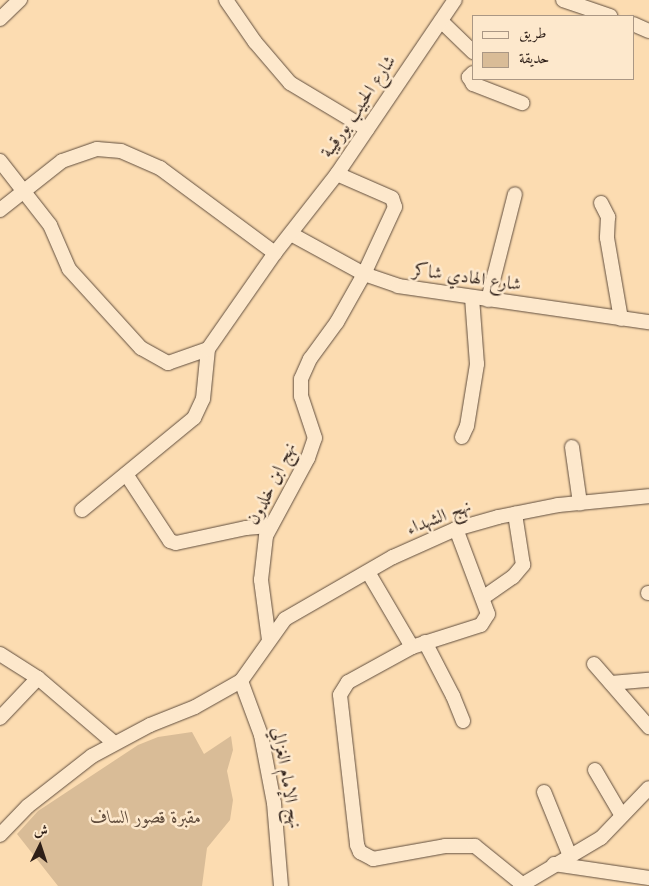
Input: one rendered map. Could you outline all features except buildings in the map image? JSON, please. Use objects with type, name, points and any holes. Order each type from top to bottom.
[{"type":"street","points":[[0,19],[20,0]]},
{"type":"street","points":[[226,0],[290,83],[367,130]]},
{"type":"street","name":"شارع الحبيب بورقيبة","points":[[208,349],[275,253],[337,174],[456,0]]},
{"type":"street","points":[[563,0],[607,15]]},
{"type":"street","points":[[440,22],[472,51]]},
{"type":"street","points":[[634,24],[649,31]]},
{"type":"street","points":[[472,74],[469,77],[473,84],[522,103]]},
{"type":"street","points":[[0,210],[71,157],[97,149],[121,152],[154,164],[275,253]]},
{"type":"street","points":[[0,161],[22,192],[50,225],[69,269],[150,355],[168,363],[208,349],[203,399],[194,418],[82,510]]},
{"type":"street","name":"نهج ابن خلدون","points":[[269,640],[261,580],[264,547],[271,526],[308,458],[315,438],[301,396],[301,379],[310,359],[337,322],[364,274],[395,204],[392,198],[337,174]]},
{"type":"street","points":[[488,300],[515,194]]},
{"type":"street","points":[[601,203],[608,217],[607,238],[621,319]]},
{"type":"street","name":"شارع الهادي شاكر","points":[[291,234],[364,274],[398,286],[649,322]]},
{"type":"street","points":[[462,437],[467,426],[477,364],[472,298]]},
{"type":"street","points":[[572,447],[580,503]]},
{"type":"street","points":[[126,474],[170,541],[176,543],[246,528],[271,526]]},
{"type":"street","name":"نهج الشهداء","points":[[241,680],[285,619],[410,548],[456,529],[515,514],[580,503],[649,496]]},
{"type":"street","points":[[484,597],[513,577],[523,565],[515,514]]},
{"type":"street","points":[[456,529],[484,597],[488,614],[481,624],[418,644],[348,682],[340,695],[357,845],[360,852],[373,858],[445,846],[475,846],[521,885],[601,838],[649,788]]},
{"type":"street","points":[[368,572],[418,644],[463,721]]},
{"type":"street","points":[[0,654],[38,678],[114,744]]},
{"type":"street","points":[[594,664],[649,727]]},
{"type":"street","points":[[0,718],[38,678]]},
{"type":"street","points":[[0,835],[6,820],[70,772],[114,744],[195,707],[241,680]]},
{"type":"street","name":"نهج الإمام الغزالي","points":[[241,680],[261,735],[274,803],[281,886]]},
{"type":"street","points":[[612,683],[649,680]]},
{"type":"street","points":[[595,770],[622,816]]},
{"type":"street","points":[[544,792],[570,856]]},
{"type":"street","points":[[554,864],[649,878]]},
{"type":"green space","name":"مقبرة قصور الساف","points":[[192,732],[204,754],[231,736],[233,750],[227,771],[233,800],[230,820],[207,848],[202,886],[58,886],[17,834],[38,811],[138,745],[158,737]]}]
